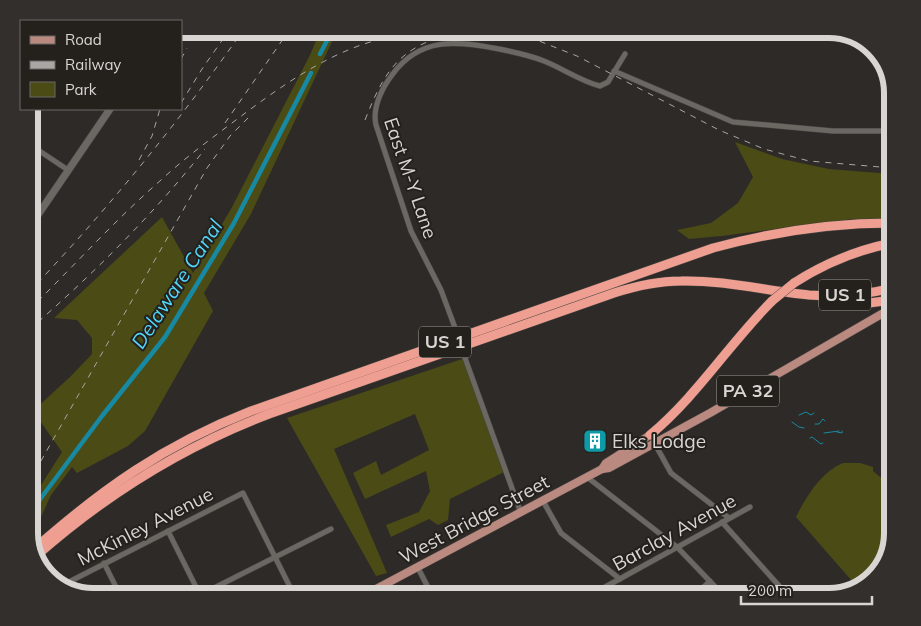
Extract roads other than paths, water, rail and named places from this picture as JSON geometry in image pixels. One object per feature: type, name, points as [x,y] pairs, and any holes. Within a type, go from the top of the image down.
[{"type":"highway","name":"US 1","points":[[39,545],[84,506],[136,468],[192,437],[251,411],[713,248],[760,236],[808,228],[856,223],[884,223]]},
{"type":"highway","points":[[650,435],[688,399],[772,301],[794,283],[818,268],[840,258],[884,245]]},
{"type":"highway","name":"US 1","points":[[41,552],[76,522],[128,485],[168,460],[225,432],[600,297],[638,286],[682,281],[715,283],[798,294],[841,296],[884,290]]},
{"type":"highway","points":[[798,294],[856,302],[884,301]]},
{"type":"main road","points":[[38,215],[109,110]]},
{"type":"main road","name":"West Bridge Street","points":[[379,588],[521,514],[602,469],[610,468],[655,444],[884,313]]},
{"type":"main road","name":"West Bridge Street","points":[[602,469],[606,463],[650,435]]},
{"type":"street","name":"East M-Y Lane","points":[[521,514],[441,290],[411,231],[374,115],[390,78],[401,64],[415,54],[432,46],[448,42],[472,44],[526,55],[600,86],[608,82],[624,54]]},
{"type":"street","points":[[614,71],[733,122],[833,130],[884,131]]},
{"type":"street","points":[[38,150],[68,170]]},
{"type":"street","points":[[650,435],[671,473],[729,518]]},
{"type":"street","points":[[587,477],[677,547],[716,588]]},
{"type":"street","name":"McKinley Avenue","points":[[67,583],[243,493],[275,558]]},
{"type":"street","points":[[543,501],[561,533],[620,579]]},
{"type":"street","name":"Barclay Avenue","points":[[604,588],[750,507]]},
{"type":"street","points":[[722,522],[780,588]]},
{"type":"street","points":[[215,588],[331,530]]},
{"type":"street","points":[[168,531],[195,588]]},
{"type":"street","points":[[275,558],[290,588]]},
{"type":"street","points":[[104,564],[116,588]]},
{"type":"street","points":[[418,568],[428,588]]},
{"type":"street","points":[[703,588],[710,582]]},
{"type":"waterway","name":"Delaware Canal","points":[[320,54],[328,38]]},
{"type":"waterway","name":"Delaware Canal","points":[[38,504],[102,416],[165,337],[234,223],[311,73]]},
{"type":"waterway","points":[[799,415],[806,412],[811,415],[814,413]]},
{"type":"waterway","points":[[815,424],[819,424],[823,419],[825,421]]},
{"type":"waterway","points":[[792,422],[804,428]]},
{"type":"waterway","points":[[824,433],[839,431]]},
{"type":"waterway","points":[[837,432],[842,433],[842,431]]},
{"type":"waterway","points":[[810,438],[812,437],[821,444],[823,443]]},
{"type":"railway","points":[[38,282],[87,229],[142,164],[194,98],[238,38]]},
{"type":"railway","points":[[225,123],[284,38]]},
{"type":"railway","points":[[38,301],[127,212],[171,171],[212,138],[272,94],[315,66],[345,51],[385,38]]},
{"type":"railway","points":[[365,120],[379,88],[396,64],[406,54],[438,38]]},
{"type":"railway","points":[[529,38],[577,56],[719,130],[764,149],[809,161],[884,167]]},
{"type":"railway","points":[[182,101],[223,39]]},
{"type":"railway","points":[[182,57],[187,48]]},
{"type":"railway","points":[[139,160],[152,136],[160,110]]},
{"type":"railway","points":[[38,466],[207,168],[230,136],[248,118]]},
{"type":"railway","points":[[38,322],[121,244],[205,149]]},
{"type":"place","name":"Elks Lodge","points":[[595,441]]}]
